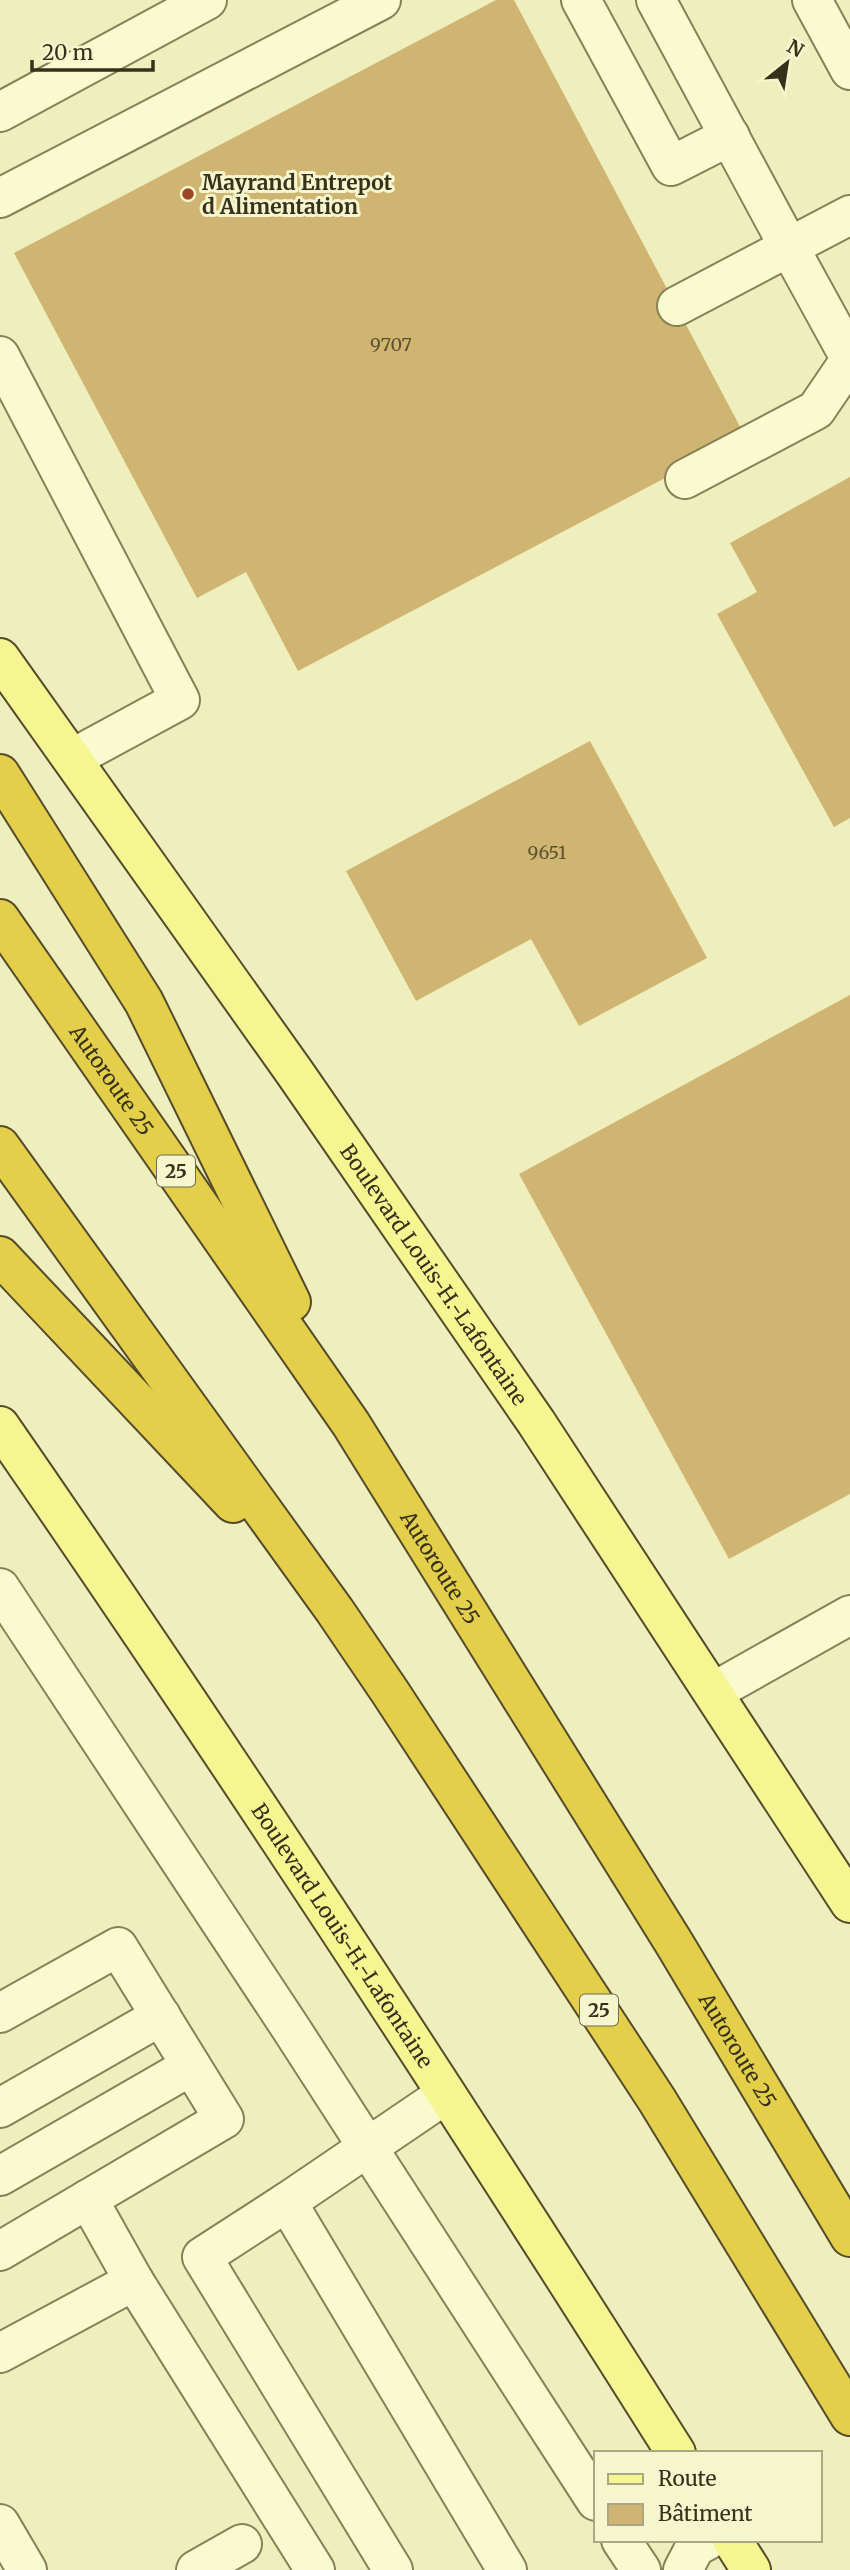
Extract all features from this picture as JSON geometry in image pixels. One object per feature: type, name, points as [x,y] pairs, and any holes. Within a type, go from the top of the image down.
[{"type":"highway","points":[[0,774],[144,1002],[351,1424]]},
{"type":"highway","name":"Autoroute 25","points":[[0,919],[351,1424],[674,1943],[850,2237]]},
{"type":"highway","name":"25","points":[[0,1146],[335,1611],[657,2100],[850,2416]]},
{"type":"highway","points":[[0,1256],[335,1611]]},
{"type":"main road","name":"Boulevard Louis-H.-Lafontaine","points":[[0,657],[474,1332],[850,1903]]},
{"type":"main road","name":"Boulevard Louis-H.-Lafontaine","points":[[0,1426],[165,1666],[446,2094],[676,2451]]},
{"type":"main road","points":[[733,2542],[751,2570]]},
{"type":"street","points":[[0,112],[207,0]]},
{"type":"street","points":[[0,198],[381,0]]},
{"type":"street","points":[[581,0],[671,166],[730,136]]},
{"type":"street","points":[[656,0],[850,359],[816,410],[685,479]]},
{"type":"street","points":[[812,0],[846,53]]},
{"type":"street","points":[[677,306],[850,215]]},
{"type":"street","points":[[0,356],[180,700],[73,758]]},
{"type":"street","points":[[0,1588],[368,2147],[594,2498]]},
{"type":"street","points":[[713,1692],[850,1615]]},
{"type":"street","points":[[0,2012],[118,1947],[224,2119],[0,2251]]},
{"type":"street","points":[[0,2108],[161,2016]]},
{"type":"street","points":[[0,2175],[191,2066]]},
{"type":"street","points":[[393,2570],[202,2257],[446,2094]]},
{"type":"street","points":[[88,2199],[134,2281],[315,2570]]},
{"type":"street","points":[[288,2202],[507,2570]]},
{"type":"street","points":[[0,2353],[134,2281]]},
{"type":"street","points":[[0,2524],[27,2570]]},
{"type":"street","points":[[622,2542],[640,2570]]},
{"type":"street","points":[[683,2570],[695,2547],[704,2542]]},
{"type":"street","points":[[196,2570],[242,2544]]},
{"type":"building","points":[[496,0],[514,0],[745,436],[298,671],[246,572],[197,598],[14,253]]},
{"type":"building","points":[[850,477],[850,818],[834,827],[717,614],[757,592],[730,543]]},
{"type":"building","points":[[590,741],[707,958],[579,1026],[531,939],[416,1001],[346,871]]},
{"type":"building","points":[[850,995],[850,1494],[729,1559],[519,1174]]},
{"type":"place","name":"Mayrand Entrepot d Alimentation","points":[[188,194]]}]
